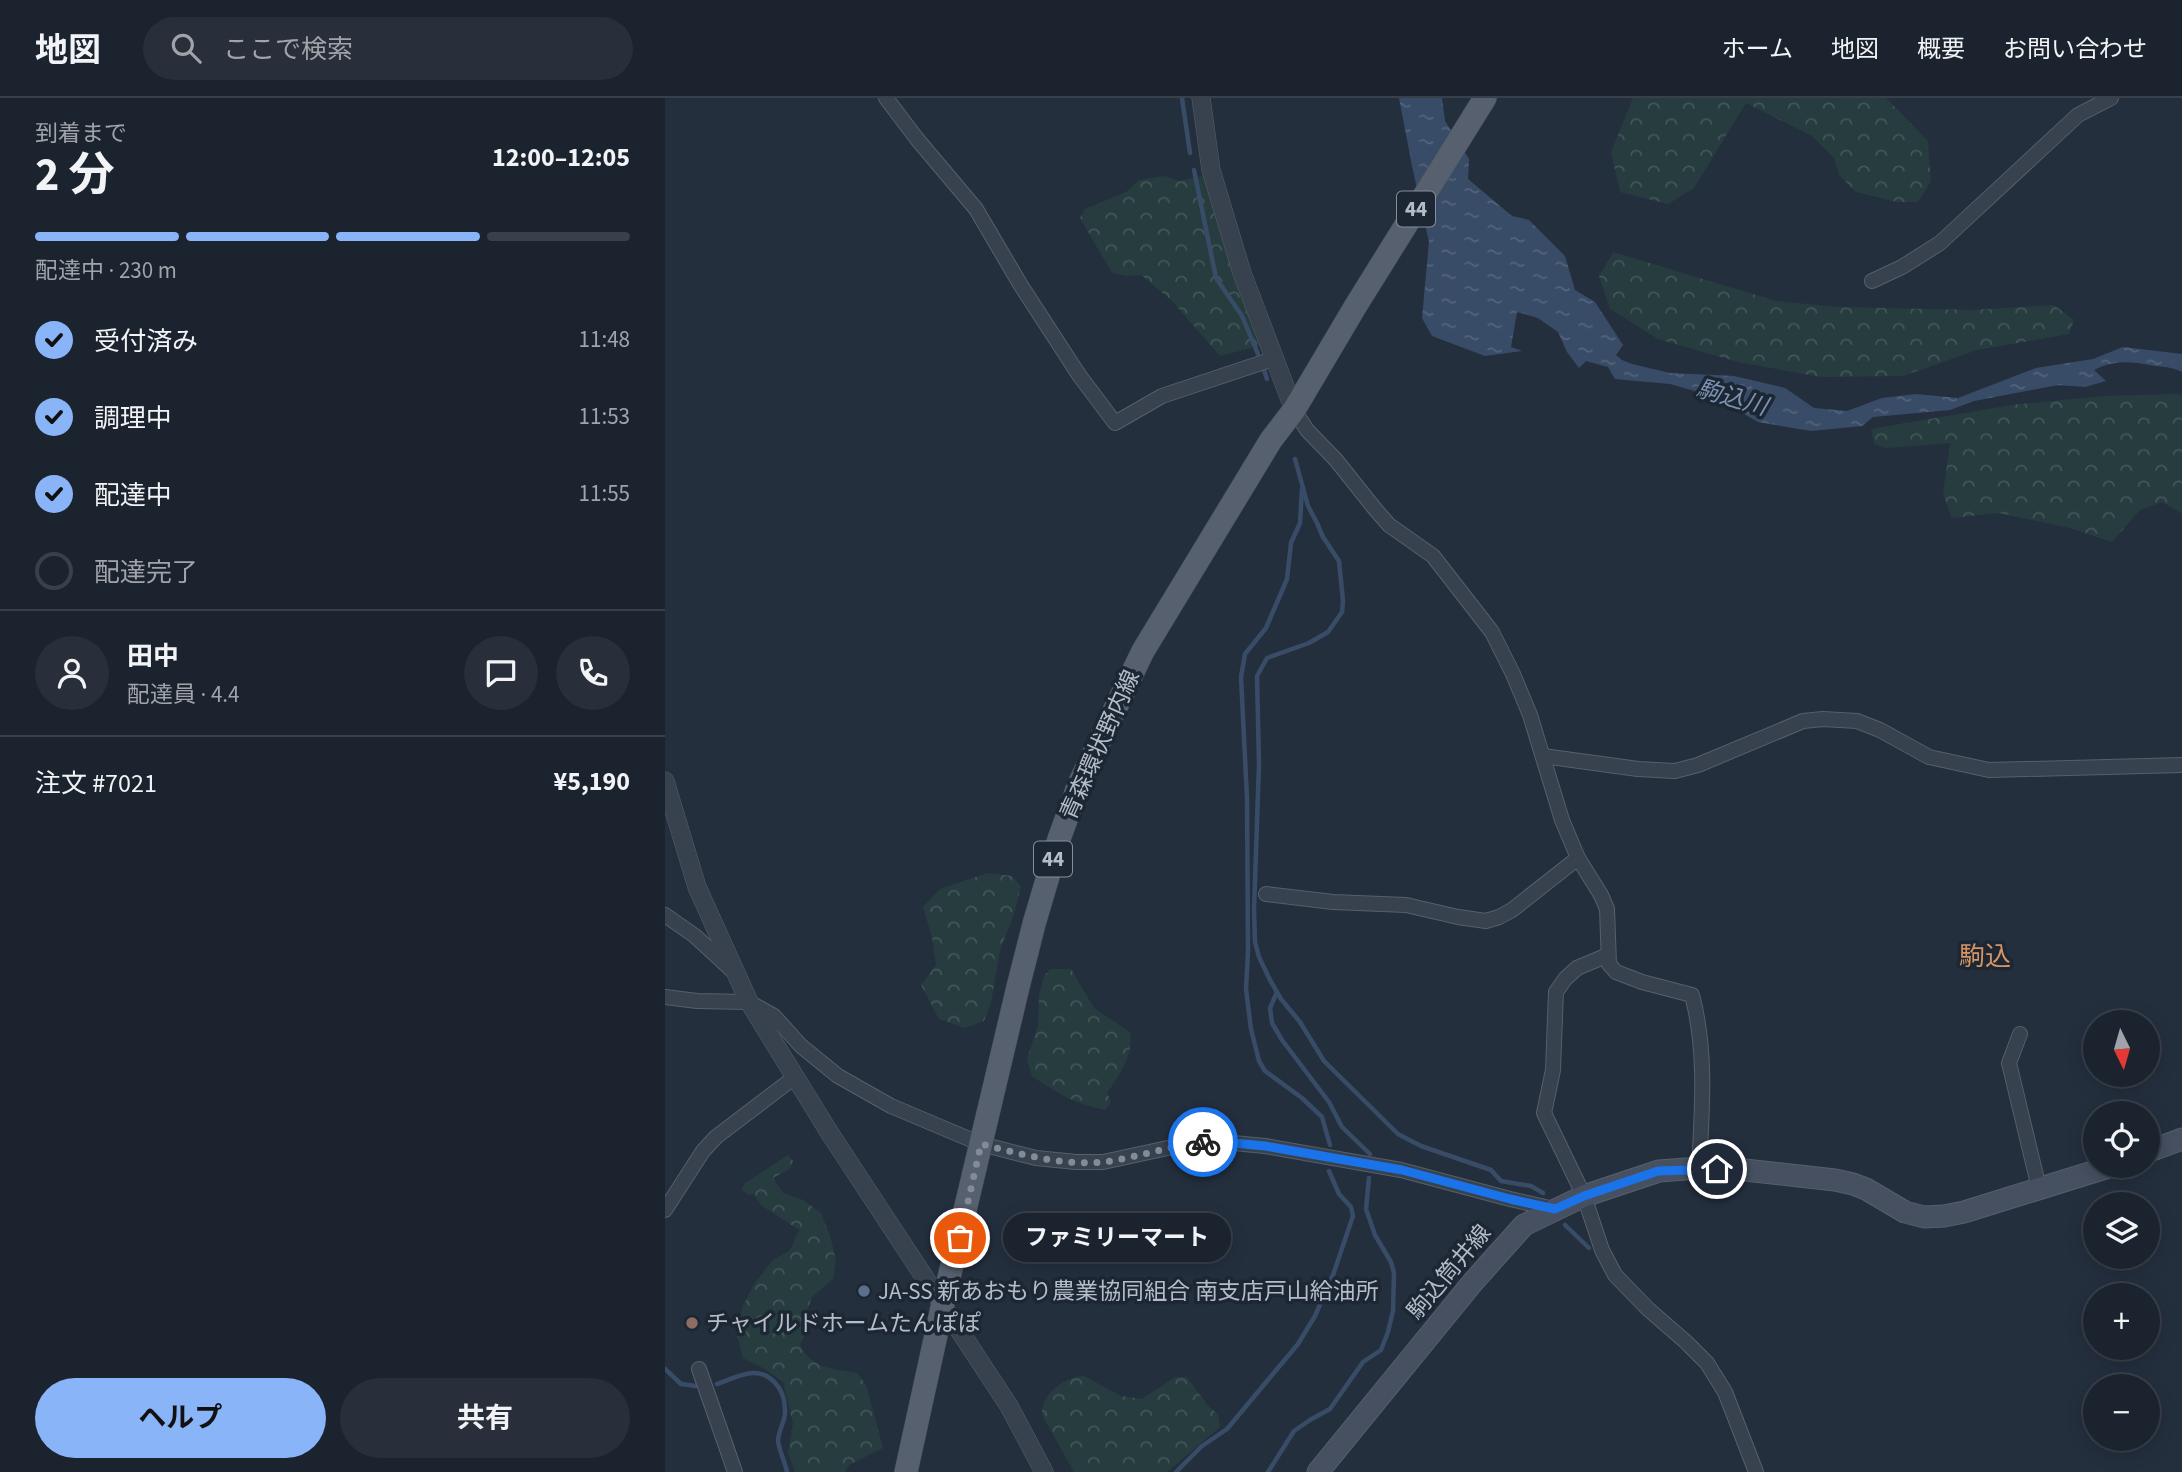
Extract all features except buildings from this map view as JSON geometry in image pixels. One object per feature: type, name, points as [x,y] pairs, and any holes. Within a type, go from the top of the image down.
[{"type":"main road","name":"青森環状野内線","points":[[906,1472],[943,1303],[1034,924],[1059,839],[1079,784],[1143,651],[1482,105]]},
{"type":"main road","points":[[2160,1147],[2182,1139]]},
{"type":"main road","name":"駒込筒井線","points":[[1318,1472],[1399,1370],[1524,1225],[1584,1196],[1658,1171],[1736,1169],[1853,1184],[1905,1212],[1924,1217],[1964,1212],[2083,1175]]},
{"type":"street","points":[[886,98],[975,209],[1079,375],[1115,423],[1162,396],[1273,359]]},
{"type":"street","points":[[1201,98],[1211,170],[1242,273],[1294,410],[1307,430],[1336,460],[1389,525],[1433,556],[1492,632],[1513,674],[1543,756],[1562,820],[1578,858],[1607,909],[1609,964],[1616,972],[1642,982],[1692,995],[1703,1086],[1699,1168]]},
{"type":"street","points":[[1872,281],[1902,267],[1940,243],[2078,115],[2111,98]]},
{"type":"street","points":[[1543,756],[1638,769],[1675,771],[1698,765],[1803,721],[1823,719],[1857,721],[1880,730],[1930,757],[1989,770],[2182,765]]},
{"type":"street","points":[[665,781],[697,887],[749,1002],[829,1132],[1009,1406],[1044,1472]]},
{"type":"street","points":[[1266,894],[1333,902],[1406,905],[1486,921],[1512,910],[1578,858]]},
{"type":"street","points":[[665,915],[695,936],[737,975]]},
{"type":"street","points":[[1608,955],[1577,968],[1556,992],[1553,1070],[1543,1114],[1584,1196],[1602,1250],[1615,1275],[1707,1363],[1724,1392],[1756,1472]]},
{"type":"street","points":[[665,997],[749,1002],[774,1016],[801,1046],[838,1076],[891,1106],[981,1144],[1036,1158],[1076,1163],[1103,1162],[1201,1142],[1255,1145],[1402,1170],[1555,1209]]},
{"type":"street","points":[[2020,1034],[2009,1063],[2039,1188]]},
{"type":"street","points":[[665,1210],[716,1137],[795,1077]]},
{"type":"street","points":[[699,1369],[735,1472]]},
{"type":"green space","points":[[1633,98],[1886,98],[1928,141],[1931,181],[1918,202],[1897,202],[1856,192],[1839,175],[1834,158],[1812,136],[1746,103],[1694,188],[1668,204],[1620,192],[1611,152]]},
{"type":"green space","points":[[1164,176],[1179,181],[1203,176],[1259,346],[1220,356],[1171,300],[1141,275],[1112,273],[1080,218],[1085,209],[1126,192],[1139,180]]},
{"type":"green space","points":[[1613,252],[1776,301],[1837,307],[1973,310],[2054,305],[2074,320],[2069,334],[1977,350],[1903,376],[1821,377],[1738,362],[1658,339],[1610,309],[1599,276]]},
{"type":"green space","points":[[2104,396],[2182,396],[2182,513],[2162,502],[2140,510],[2112,542],[2070,528],[1999,513],[1952,518],[1943,494],[1950,443],[1886,448],[1874,444],[1871,429],[2012,405]]},
{"type":"green space","points":[[988,873],[1012,876],[1021,886],[1000,950],[991,1003],[984,1021],[965,1028],[939,1019],[921,985],[936,965],[932,937],[923,907],[940,889]]},
{"type":"green space","points":[[1050,969],[1071,969],[1094,1008],[1130,1032],[1128,1056],[1107,1093],[1111,1102],[1105,1110],[1067,1097],[1032,1076],[1027,1059],[1038,1025],[1039,995],[1044,976]]},
{"type":"green space","points":[[788,1155],[793,1161],[791,1168],[773,1178],[783,1193],[803,1200],[821,1213],[836,1260],[833,1279],[812,1297],[805,1316],[808,1330],[800,1344],[816,1363],[831,1369],[857,1373],[866,1385],[883,1448],[849,1465],[845,1472],[795,1472],[788,1453],[793,1423],[783,1382],[743,1358],[736,1332],[743,1306],[754,1284],[772,1261],[790,1250],[799,1230],[761,1205],[754,1194],[749,1195],[742,1190],[745,1183]]},
{"type":"green space","points":[[1084,1376],[1121,1396],[1142,1399],[1175,1377],[1187,1377],[1208,1406],[1218,1414],[1220,1427],[1167,1472],[1074,1472],[1042,1415],[1045,1400],[1055,1388],[1076,1377]]},
{"type":"water","name":"駒込川","points":[[1399,98],[1442,98],[1445,121],[1469,159],[1468,179],[1512,216],[1529,220],[1565,256],[1575,290],[1595,302],[1623,345],[1616,355],[1632,364],[1670,373],[1734,376],[1785,388],[1814,408],[1847,411],[1882,398],[1916,394],[1958,398],[2036,368],[2093,359],[2123,347],[2182,354],[2182,372],[2165,367],[2117,363],[2094,370],[2106,381],[2085,387],[2058,385],[1974,401],[1950,410],[1873,417],[1862,426],[1811,431],[1758,422],[1713,396],[1670,384],[1615,379],[1608,367],[1586,361],[1579,368],[1567,352],[1558,332],[1538,318],[1517,312],[1511,347],[1522,351],[1485,356],[1432,336],[1422,318],[1429,242]]},
{"type":"waterway","points":[[1182,98],[1190,153]]},
{"type":"waterway","points":[[1194,170],[1216,278],[1242,316],[1258,354]]},
{"type":"waterway","points":[[1264,370],[1267,379]]},
{"type":"waterway","points":[[1295,459],[1308,506],[1323,537],[1339,561],[1343,601],[1342,612],[1328,632],[1309,643],[1267,658],[1257,676],[1259,764],[1254,910],[1255,942],[1259,957],[1281,999],[1300,1022],[1324,1061],[1398,1134],[1421,1146],[1491,1170],[1501,1181],[1531,1186],[1543,1193]]},
{"type":"waterway","points":[[1302,489],[1300,523],[1291,543],[1287,579],[1266,628],[1245,654],[1241,677],[1247,798],[1246,989],[1251,1029],[1259,1061],[1265,1071],[1302,1098],[1322,1117],[1330,1145]]},
{"type":"waterway","points":[[1277,992],[1270,1008],[1272,1023],[1329,1102],[1342,1127],[1370,1154]]},
{"type":"waterway","points":[[1176,1472],[1202,1446],[1227,1429],[1298,1344],[1315,1316],[1333,1275],[1353,1216],[1351,1207],[1339,1194],[1329,1171]]},
{"type":"waterway","points":[[1268,1472],[1294,1431],[1330,1409],[1363,1362],[1381,1350],[1388,1332],[1393,1311],[1394,1273],[1391,1262],[1375,1235],[1366,1209],[1369,1178]]},
{"type":"waterway","points":[[1565,1225],[1589,1248]]},
{"type":"waterway","points":[[665,1369],[681,1384],[696,1386]]},
{"type":"waterway","points":[[717,1384],[740,1375],[755,1373],[762,1374],[776,1384],[784,1402],[785,1414],[778,1441],[787,1472]]},
{"type":"way so far","points":[[960,1238],[981,1144],[1036,1158],[1076,1163],[1103,1162],[1203,1142]]},
{"type":"place","name":"ファミリーマート","points":[[960,1238]]},
{"type":"place","name":"JA-SS 新あおもり農業協同組合 南支店戸山給油所","points":[[864,1291]]},
{"type":"place","name":"チャイルドホームたんぽぽ","points":[[692,1323]]},
{"type":"district","name":"駒込","points":[[1985,956]]},
{"type":"route","points":[[1203,1142],[1265,1146],[1402,1170],[1555,1209],[1584,1196],[1658,1171],[1717,1169]]}]
